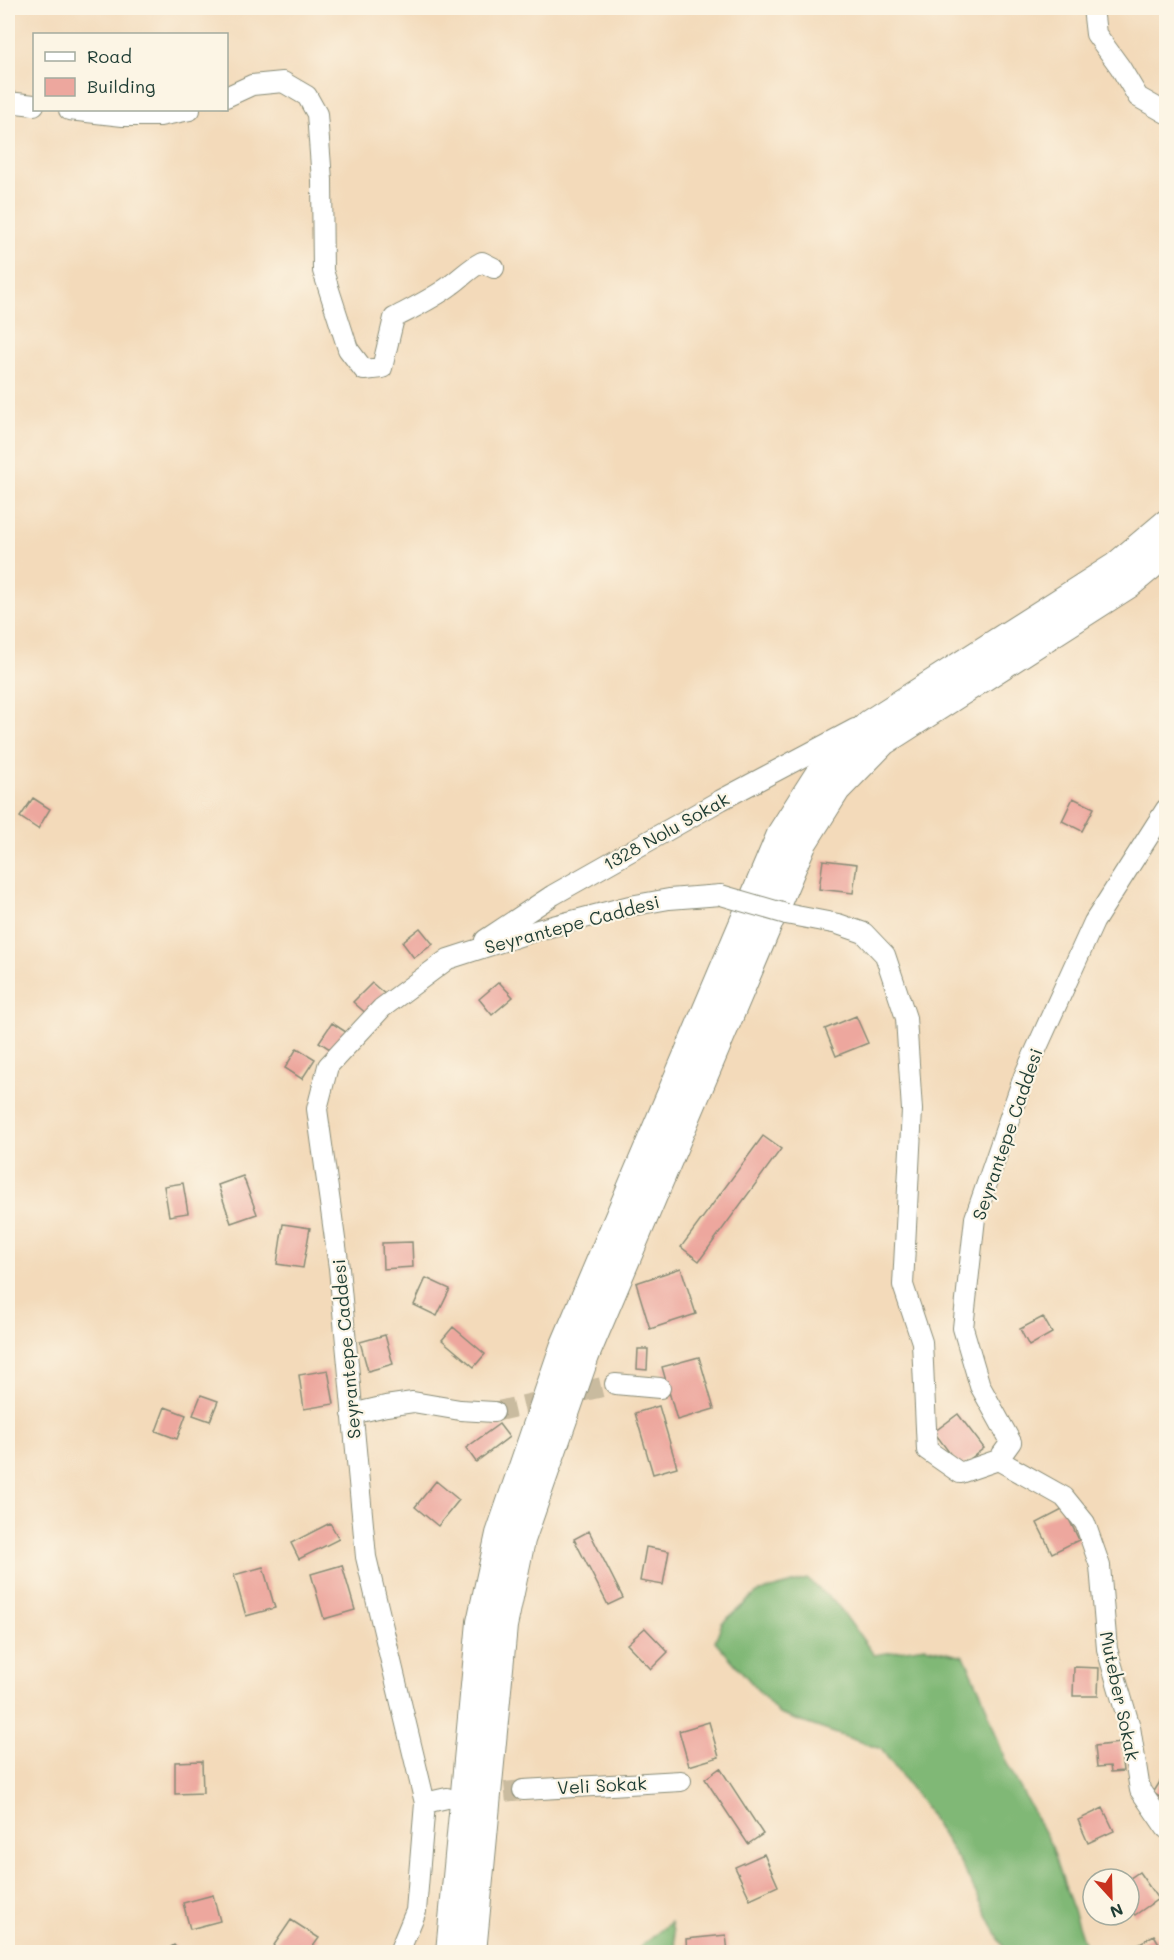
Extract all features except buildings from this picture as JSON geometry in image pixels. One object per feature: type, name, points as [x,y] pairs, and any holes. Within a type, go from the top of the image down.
[{"type":"main road","points":[[449,1953],[480,1622],[499,1534],[563,1347],[781,832],[818,774],[873,720],[1115,566],[1167,522]]},
{"type":"main road","points":[[474,1953],[504,1626],[522,1540],[586,1356],[802,844],[837,789],[884,742],[1130,585],[1167,554]]},
{"type":"street","points":[[1093,8],[1096,34],[1138,97],[1167,113]]},
{"type":"street","points":[[228,96],[252,86],[283,82],[307,96],[317,114],[322,180],[323,271],[348,350],[364,370],[381,368],[394,318],[431,299],[452,285],[473,266],[482,262],[494,268]]},
{"type":"street","points":[[8,102],[33,105]]},
{"type":"street","points":[[78,111],[123,116],[160,116],[185,111]]},
{"type":"street","name":"1328 Nolu Sokak","points":[[465,953],[553,895],[721,800],[873,720]]},
{"type":"street","name":"Seyrantepe Caddesi","points":[[399,1953],[416,1911],[425,1803],[366,1557],[339,1268],[317,1109],[328,1066],[382,1008],[448,958],[538,930],[630,906],[669,899],[721,895],[786,914],[838,924],[864,933],[885,955],[906,1018],[912,1110],[903,1285],[922,1342],[927,1450],[960,1473],[998,1460],[1011,1442],[980,1386],[963,1328],[975,1218],[1024,1076],[1094,922],[1167,809]]},
{"type":"street","points":[[615,1384],[660,1389]]},
{"type":"street","points":[[352,1414],[413,1402],[460,1410],[494,1412]]},
{"type":"street","name":"Muteber Sokak","points":[[998,1460],[1064,1497],[1085,1523],[1100,1566],[1107,1649],[1130,1727],[1140,1791],[1167,1828]]},
{"type":"street","name":"Veli Sokak","points":[[523,1790],[681,1781]]},
{"type":"street","points":[[425,1803],[447,1798]]},
{"type":"green space","points":[[807,1579],[836,1603],[874,1655],[925,1647],[964,1656],[982,1695],[1005,1760],[1052,1847],[1087,1952],[1006,1952],[963,1868],[923,1804],[881,1749],[779,1714],[715,1641],[722,1623],[757,1593]]},
{"type":"green space","points":[[671,1922],[677,1952],[636,1952],[643,1944]]},
{"type":"tunnel","points":[[494,1412],[615,1384]]},
{"type":"tunnel","points":[[475,1795],[523,1790]]}]
